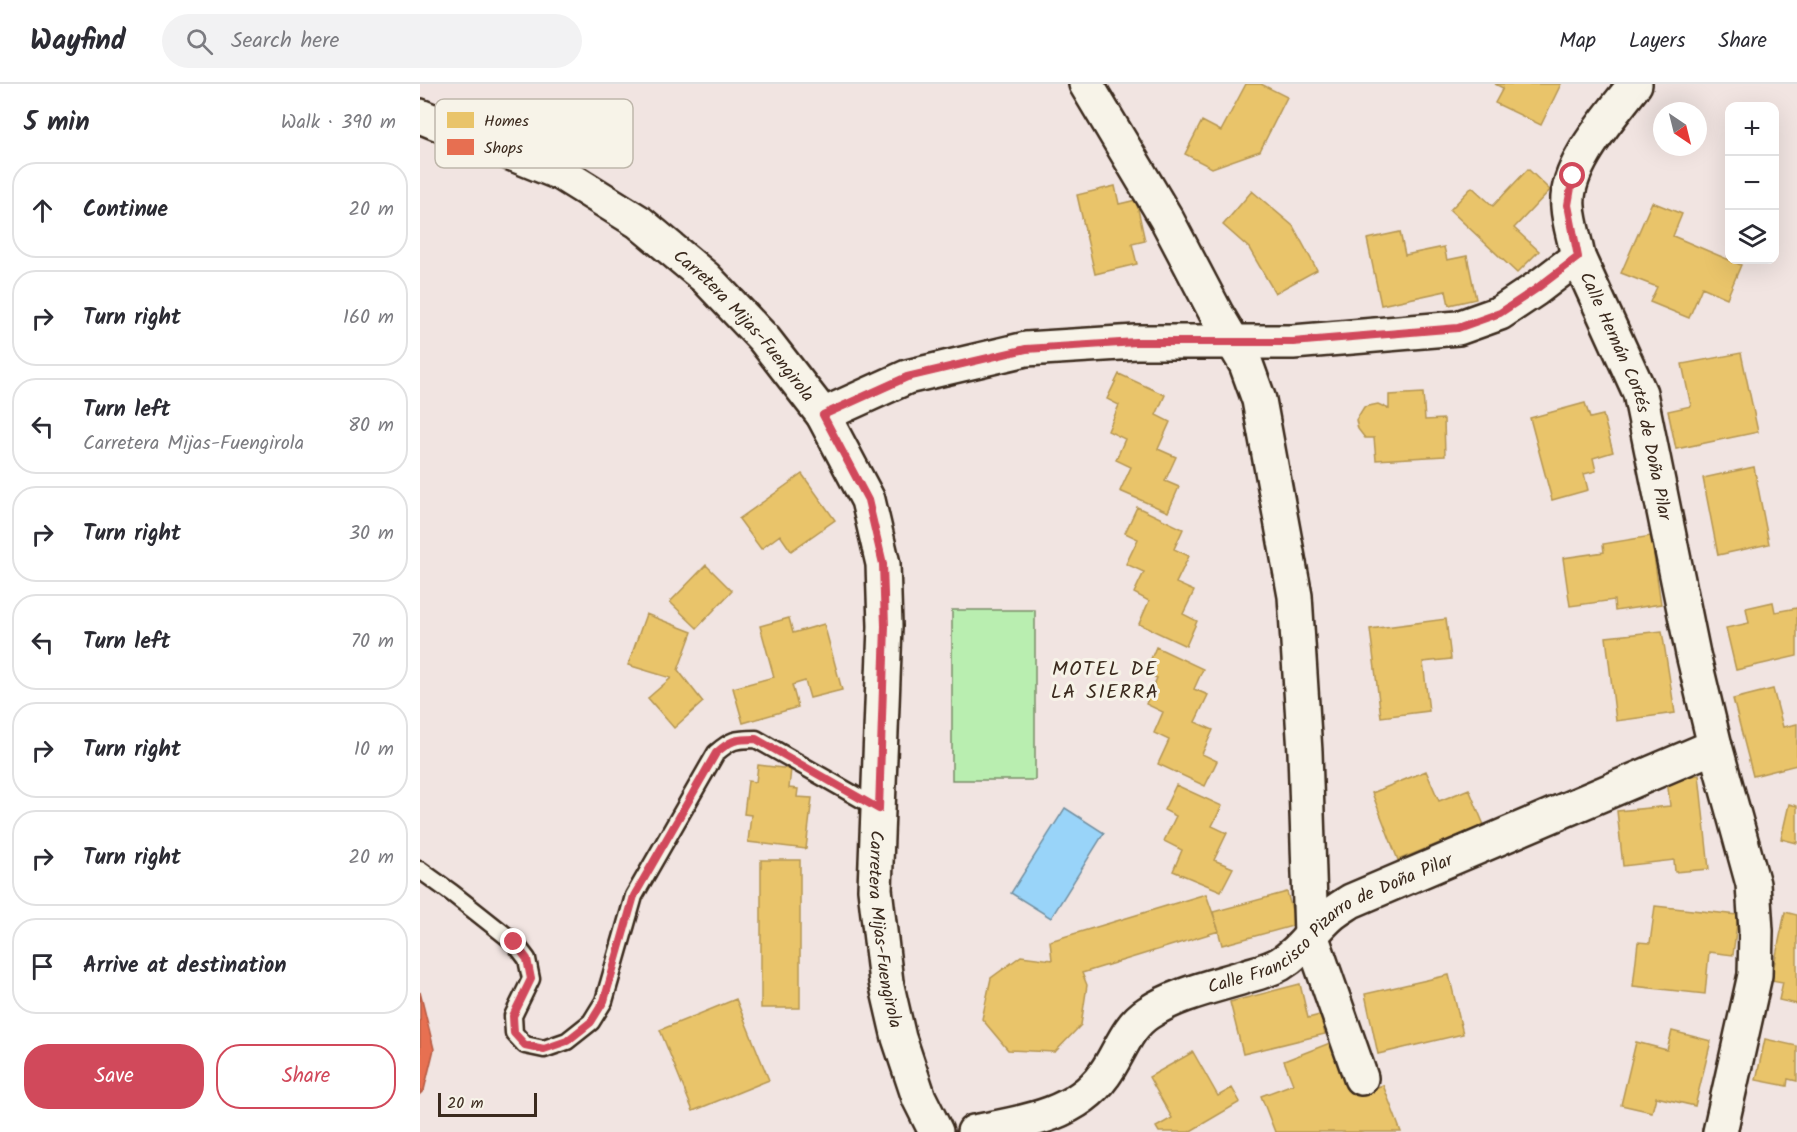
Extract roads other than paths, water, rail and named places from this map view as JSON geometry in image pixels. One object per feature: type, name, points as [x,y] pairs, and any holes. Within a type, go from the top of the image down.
[{"type":"street","points":[[1086,84],[1166,219],[1246,364],[1259,400],[1295,596],[1305,752],[1311,935],[1361,1078]]},
{"type":"street","points":[[1578,257],[1568,205],[1573,176],[1589,145],[1635,84]]},
{"type":"street","name":"Carretera Mijas-Fuengirola","points":[[420,116],[435,122]]},
{"type":"street","name":"Carretera Mijas-Fuengirola","points":[[547,168],[562,174],[639,222],[706,278],[764,339],[823,415],[868,500],[883,564],[885,626],[875,889],[886,982],[899,1038],[916,1088],[936,1132]]},
{"type":"street","name":"Calle Hernán Cortés de Doña Pilar","points":[[823,415],[907,377],[1026,349],[1136,342],[1293,342],[1458,328],[1500,313],[1578,257],[1640,393],[1693,654],[1715,746],[1753,884],[1756,931],[1755,975],[1719,1132]]},
{"type":"street","name":"Calle Francisco Pizarro de Doña Pilar","points":[[991,1131],[1043,1117],[1068,1107],[1089,1093],[1104,1076],[1129,1033],[1146,1014],[1168,1001],[1278,966],[1298,952],[1332,914],[1351,901],[1715,746]]},
{"type":"lane","points":[[420,870],[452,892],[514,942],[527,959],[531,979],[513,1016],[514,1033],[525,1045],[544,1049],[567,1041],[591,1022],[604,1001],[634,896],[716,753],[728,742],[756,739],[879,809]]},
{"type":"water","points":[[1065,808],[1104,833],[1051,918],[1011,893]]},
{"type":"district","name":"MOTEL DE LA SIERRA","points":[[1105,680]]}]
